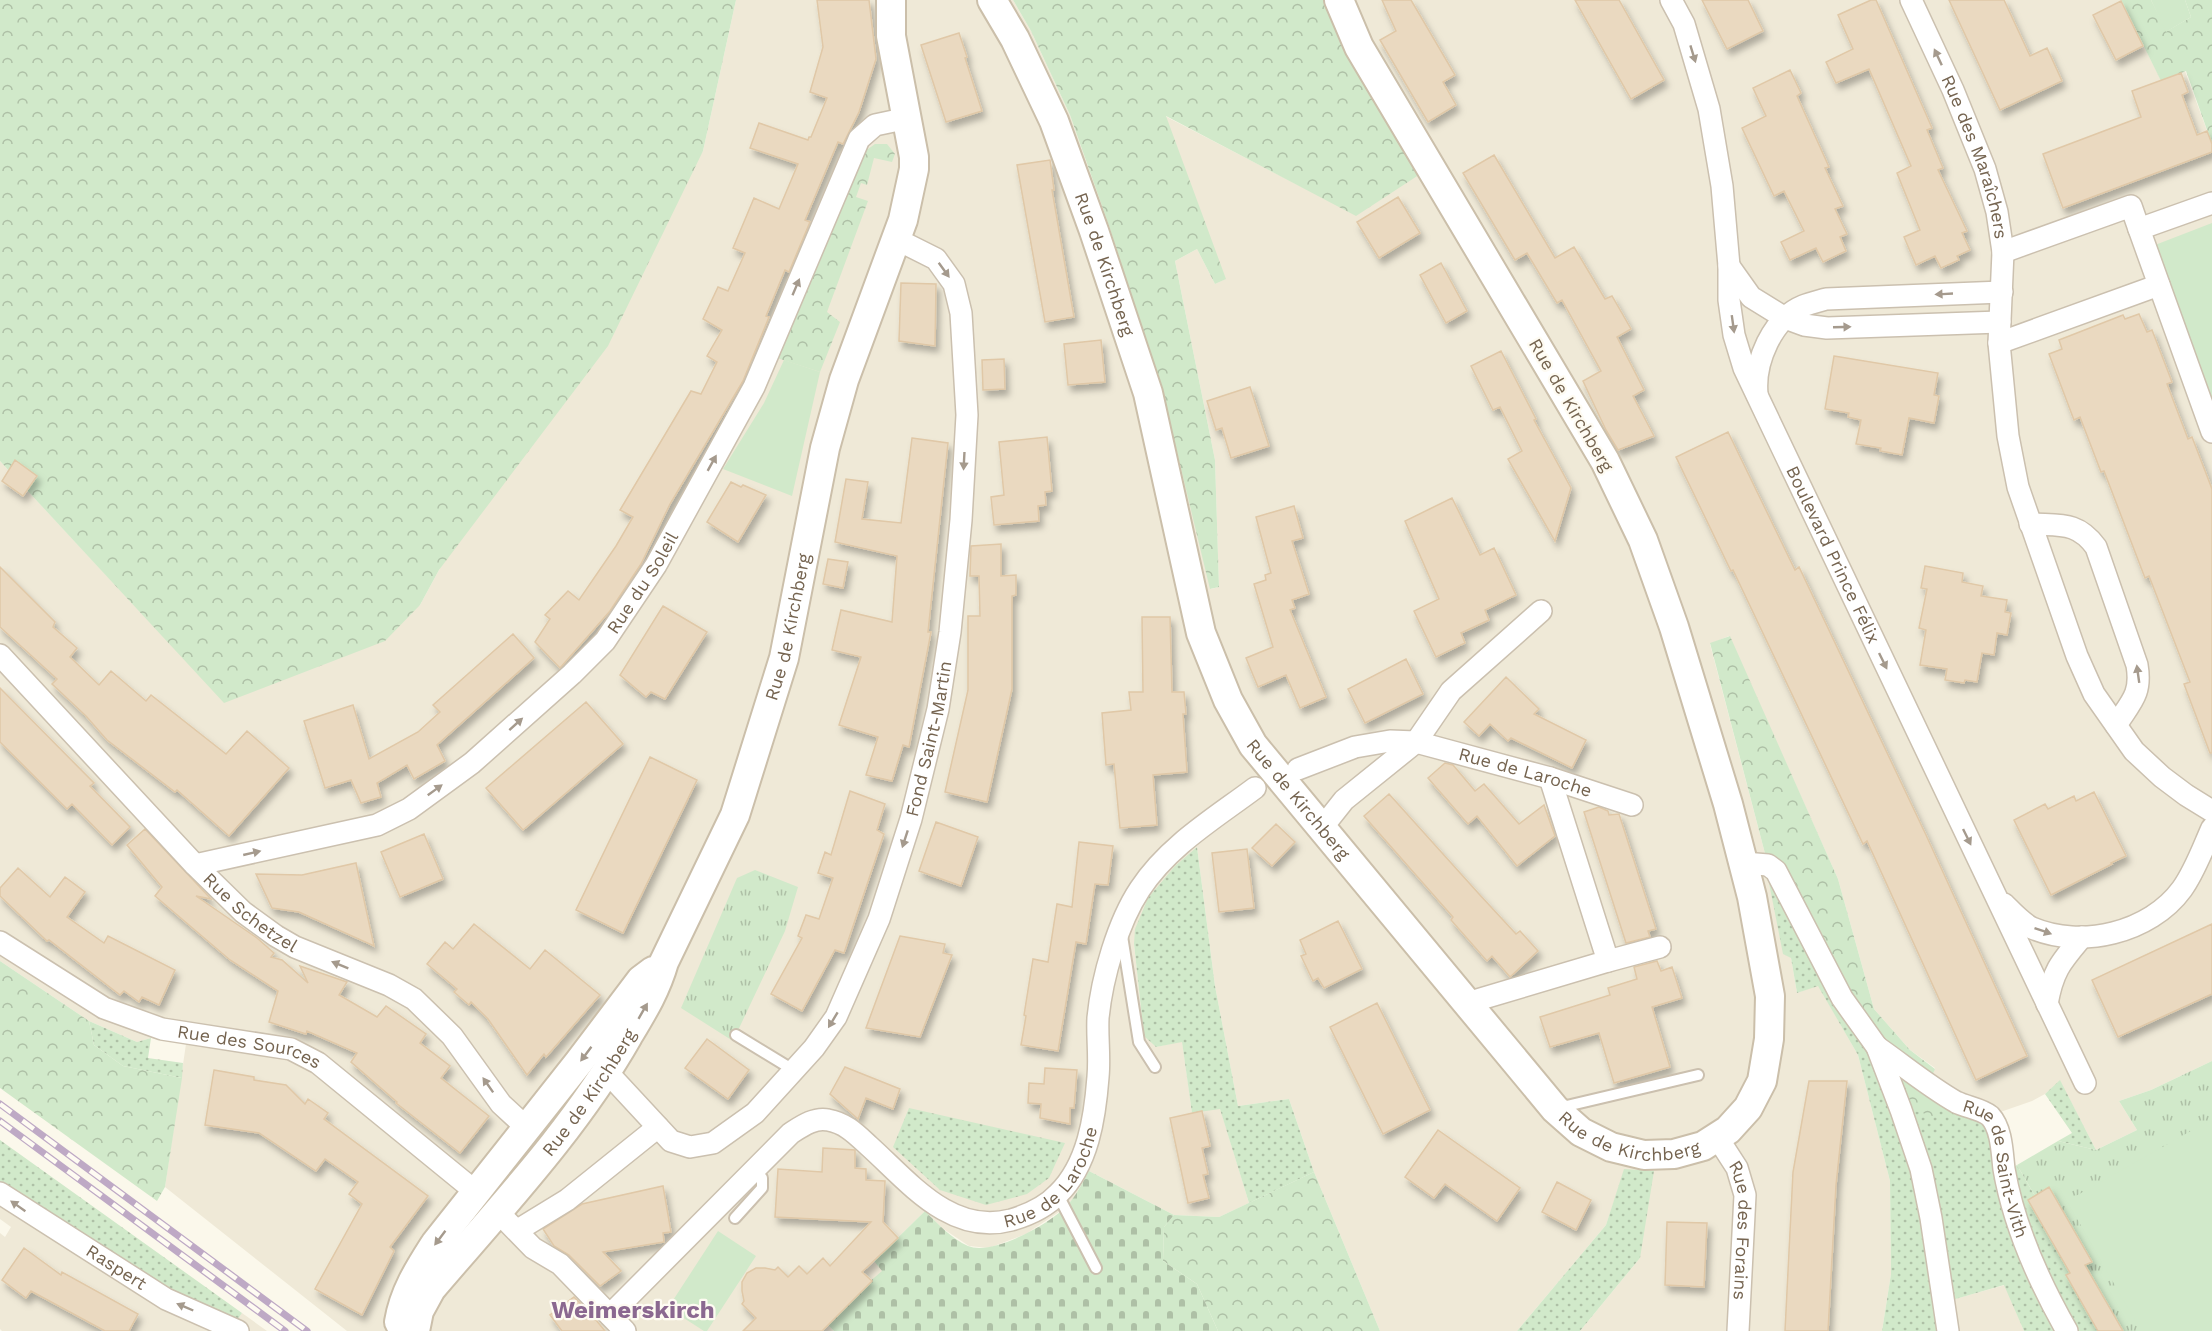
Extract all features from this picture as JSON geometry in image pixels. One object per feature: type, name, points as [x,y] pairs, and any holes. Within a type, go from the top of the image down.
[{"type":"main road","name":"Rue de Kirchberg","points":[[415,1331],[419,1311],[431,1289],[584,1106],[607,1072],[657,986],[664,962],[738,804],[784,658],[825,448],[844,380],[903,220],[914,169],[908,118],[891,36],[891,0]]},
{"type":"main road","name":"Rue de Kirchberg","points":[[992,0],[1015,39],[1054,122],[1094,231],[1148,393],[1201,633],[1228,700],[1253,745],[1555,1109],[1581,1132],[1611,1147],[1644,1155],[1674,1155],[1703,1146],[1728,1130],[1748,1108],[1762,1081],[1769,1039],[1770,996],[1744,863],[1674,627],[1643,540],[1605,461],[1359,47],[1339,0]]},
{"type":"main road","name":"Rue de Kirchberg","points":[[398,1331],[402,1304],[415,1275],[435,1244],[641,980],[664,962]]},
{"type":"main road","points":[[527,1128],[550,1147]]},
{"type":"main road","points":[[476,1192],[497,1210]]},
{"type":"street","name":"Boulevard Prince Félix","points":[[1671,0],[1684,24],[1709,109],[1722,186],[1729,266],[1729,300],[1734,335],[1744,368],[1757,400],[2085,1083]]},
{"type":"street","name":"Rue des Maraîchers","points":[[1911,0],[1953,90],[1985,169],[1997,212],[2003,252],[2000,332],[2008,436],[2018,487],[2077,656],[2094,694],[2134,751],[2162,777],[2212,811]]},
{"type":"street","name":"Rue du Soleil","points":[[195,865],[377,825],[409,808],[472,763],[572,674],[605,640],[656,565],[754,387],[859,139],[875,125],[908,118]]},
{"type":"street","points":[[2139,229],[2212,203]]},
{"type":"street","points":[[2003,252],[2131,206],[2212,432]]},
{"type":"street","name":"Fond Saint-Martin","points":[[607,1072],[671,1141],[690,1147],[713,1143],[755,1113],[814,1048],[836,1017],[879,919],[911,819],[938,709],[950,632],[961,520],[967,416],[961,313],[954,284],[936,259],[896,239]]},
{"type":"street","points":[[1729,266],[1751,297],[1785,318],[1804,325],[1827,328],[2000,332],[2159,285]]},
{"type":"street","points":[[1757,400],[1756,380],[1761,357],[1785,318],[1803,306],[1826,299],[2002,292]]},
{"type":"street","points":[[2030,524],[2076,527],[2096,548],[2137,665],[2140,682],[2136,695],[2116,725]]},
{"type":"street","points":[[1321,829],[1344,800],[1416,742],[1451,691],[1541,611]]},
{"type":"street","name":"Rue Schetzel","points":[[0,655],[195,865],[243,912],[276,936],[295,946],[389,985],[414,999],[452,1036],[501,1104],[527,1128]]},
{"type":"street","name":"Rue de Laroche","points":[[1308,764],[1355,747],[1390,741],[1416,742],[1550,778],[1632,805]]},
{"type":"street","points":[[1550,778],[1608,961]]},
{"type":"street","name":"Rue de Laroche","points":[[610,1315],[791,1133],[808,1122],[826,1119],[848,1126],[929,1201],[947,1213],[968,1221],[999,1223],[1031,1214],[1058,1195],[1081,1163],[1092,1122],[1098,1076],[1098,1017],[1106,975],[1121,927],[1139,889],[1168,853],[1255,788]]},
{"type":"street","points":[[1987,878],[2005,905],[2030,927],[2056,936],[2082,937],[2121,931],[2147,921],[2164,908],[2182,889],[2212,828]]},
{"type":"street","name":"Rue de Saint-Vith","points":[[1744,863],[1768,865],[1776,871],[1842,998],[1877,1047],[1921,1169],[1931,1218],[1948,1331]]},
{"type":"street","points":[[2047,1004],[2051,980],[2061,961],[2082,937]]},
{"type":"street","name":"Rue des Sources","points":[[0,942],[104,1008],[162,1029],[291,1050],[318,1063],[476,1192]]},
{"type":"street","points":[[1467,1003],[1660,947]]},
{"type":"street","name":"Rue de Saint-Vith","points":[[1877,1047],[1928,1085],[1958,1103],[1989,1116],[1999,1134],[2018,1227],[2043,1288],[2067,1331]]},
{"type":"street","points":[[518,1230],[567,1200],[658,1127]]},
{"type":"street","name":"Rue des Forains","points":[[1717,1137],[1737,1168],[1745,1195],[1738,1331]]},
{"type":"street","name":"Raspert","points":[[0,1193],[23,1210],[166,1299],[238,1331]]},
{"type":"street","points":[[497,1210],[534,1248],[560,1264],[625,1331]]},
{"type":"lane","points":[[1121,927],[1139,1042],[1155,1067]]},
{"type":"lane","points":[[736,1035],[795,1071]]},
{"type":"lane","points":[[1555,1109],[1698,1075]]},
{"type":"lane","points":[[735,1218],[762,1188],[762,1178],[754,1170]]},
{"type":"lane","points":[[1058,1195],[1096,1268]]},
{"type":"shaded area","points":[[736,0],[1013,0],[1031,31],[1070,115],[1109,226],[1162,390],[1211,589],[1219,587],[1215,460],[1175,261],[1197,249],[1215,284],[1225,279],[1165,116],[1356,215],[1339,0],[2121,0],[2161,80],[2185,71],[2212,144],[2212,1061],[2151,1090],[2119,1101],[2137,1130],[2096,1150],[2060,1081],[2045,1094],[2032,1101],[1989,1116],[1928,1085],[1935,1068],[1910,1050],[1874,1009],[1838,879],[1729,636],[1710,644],[1768,865],[1791,958],[1797,993],[1818,985],[1858,1055],[1890,1181],[1891,1274],[1882,1331],[1580,1331],[1640,1258],[1625,1169],[1606,1225],[1517,1331],[1380,1331],[1314,1172],[1289,1099],[1238,1106],[1215,986],[1197,847],[1134,944],[1144,1035],[1156,1047],[1182,1041],[1192,1112],[1220,1108],[1249,1203],[1219,1217],[1174,1215],[1089,1171],[1073,1199],[1065,1208],[1026,1234],[989,1248],[969,1246],[942,1228],[925,1211],[874,1261],[883,1271],[824,1321],[834,1331],[347,1331],[165,1187],[186,1044],[151,1038],[137,1042],[89,1021],[0,961],[0,461],[224,702],[420,605],[439,570],[703,151]]},
{"type":"shaded area","points":[[0,1193],[231,1327],[242,1313],[267,1331],[2,1331],[0,1329],[0,1233],[5,1237],[11,1227],[0,1219]]},
{"type":"shaded area","points":[[2005,1285],[2024,1331],[1948,1331],[1944,1302]]},
{"type":"green space","points":[[0,0],[736,0],[703,151],[608,346],[439,570],[420,605],[385,641],[224,703],[0,461]]},
{"type":"green space","points":[[1013,0],[1339,0],[1431,167],[1356,216],[1166,116],[1226,279],[1215,284],[1197,249],[1175,261],[1215,460],[1219,587],[1210,589],[1162,390],[1109,226],[1070,115],[1031,31]]},
{"type":"green space","points":[[2121,0],[2151,0],[2167,31],[2191,17],[2185,0],[2212,0],[2212,144],[2186,71],[2161,81]]},
{"type":"green space","points":[[2151,0],[2185,0],[2191,17],[2166,32]]},
{"type":"green space","points":[[875,144],[887,144],[895,154],[892,162],[874,158],[867,185],[861,183],[856,197],[868,201],[827,312],[840,322],[820,372],[777,358],[865,147],[868,149]]},
{"type":"green space","points":[[2212,223],[2212,420],[2155,245]]},
{"type":"green space","points":[[784,360],[820,372],[792,496],[723,469],[764,403]]},
{"type":"green space","points":[[1730,636],[1838,879],[1874,1009],[1910,1050],[1935,1069],[1928,1085],[1940,1104],[1936,1117],[1909,1109],[1905,1084],[1927,1085],[1877,1047],[1768,865],[1710,643]]},
{"type":"green space","points":[[1197,847],[1215,986],[1238,1106],[1289,1099],[1314,1172],[1249,1203],[1220,1109],[1192,1113],[1182,1042],[1156,1047],[1144,1036],[1134,944],[1135,929],[1148,898],[1175,866]]},
{"type":"green space","points":[[755,870],[798,887],[785,931],[733,1041],[681,1008],[737,878]]},
{"type":"green space","points":[[1768,878],[1898,1061],[1989,1116],[2005,1172],[2017,1165],[2035,1196],[2028,1200],[2070,1273],[2067,1275],[2098,1331],[2024,1331],[2004,1285],[1945,1302],[1948,1331],[1882,1331],[1891,1274],[1890,1181],[1858,1055],[1818,986],[1797,993],[1791,958],[1783,954]]},
{"type":"green space","points":[[0,961],[89,1021],[94,1045],[123,1066],[182,1078],[165,1187],[157,1201],[0,1088]]},
{"type":"green space","points":[[89,1021],[137,1042],[151,1038],[148,1058],[183,1063],[182,1078],[123,1066],[94,1045]]},
{"type":"green space","points":[[2212,1061],[2212,1331],[2105,1331],[2066,1275],[2070,1273],[2028,1200],[2035,1196],[2017,1165],[2058,1141],[2096,1150],[2137,1130],[2119,1101],[2151,1090]]},
{"type":"green space","points":[[2060,1080],[2096,1150],[2058,1141],[2072,1133],[2045,1094]]},
{"type":"green space","points":[[909,1108],[1065,1143],[1049,1178],[1027,1194],[986,1205],[940,1190],[893,1147]]},
{"type":"green space","points":[[2212,1119],[2212,1331],[2141,1331],[2067,1201]]},
{"type":"green space","points":[[0,1140],[242,1313],[237,1320],[163,1286],[92,1245],[0,1181]]},
{"type":"green space","points":[[1624,1169],[1654,1171],[1640,1258],[1580,1331],[1517,1331],[1606,1225]]},
{"type":"green space","points":[[1089,1171],[1174,1215],[1164,1227],[1163,1261],[1197,1284],[1218,1331],[834,1331],[824,1321],[882,1271],[874,1261],[925,1211],[962,1243],[979,1248],[991,1246],[1020,1236],[1059,1213],[1073,1198]]},
{"type":"green space","points":[[1314,1172],[1380,1331],[1218,1331],[1197,1284],[1163,1261],[1164,1227],[1174,1215],[1219,1217]]},
{"type":"green space","points":[[718,1231],[756,1256],[707,1331],[704,1331],[668,1308]]},
{"type":"building","points":[[817,0],[869,0],[876,59],[859,112],[843,144],[838,142],[805,220],[810,222],[789,272],[785,270],[743,381],[670,504],[641,564],[610,611],[560,668],[535,642],[550,619],[545,615],[568,591],[579,600],[633,517],[620,510],[691,391],[701,394],[717,362],[707,356],[722,330],[703,319],[718,287],[728,291],[745,253],[733,248],[754,198],[779,209],[798,164],[750,148],[759,123],[808,140],[827,98],[810,92],[823,47]]},
{"type":"building","points":[[1382,0],[1411,0],[1455,75],[1443,82],[1456,105],[1428,122],[1380,40],[1396,31]]},
{"type":"building","points":[[1575,0],[1619,0],[1664,80],[1631,99]]},
{"type":"building","points":[[1702,0],[1748,0],[1763,31],[1727,49]]},
{"type":"building","points":[[1871,0],[1876,0],[1932,128],[1927,130],[1943,168],[1938,170],[1967,231],[1962,233],[1970,250],[1957,256],[1959,260],[1941,268],[1935,256],[1916,265],[1904,237],[1920,230],[1897,173],[1911,166],[1869,69],[1836,83],[1826,62],[1853,49],[1838,15]]},
{"type":"building","points":[[1949,0],[2004,0],[2030,56],[2047,48],[2062,81],[2000,110]]},
{"type":"building","points":[[2121,1],[2143,46],[2116,60],[2093,15]]},
{"type":"building","points":[[959,33],[982,111],[946,122],[921,45]]},
{"type":"building","points":[[1790,70],[1801,93],[1797,96],[1829,167],[1825,168],[1843,206],[1835,209],[1847,234],[1840,237],[1846,251],[1823,262],[1816,248],[1790,260],[1781,242],[1804,231],[1784,191],[1774,196],[1742,128],[1766,116],[1753,88]]},
{"type":"building","points":[[2181,73],[2188,92],[2182,95],[2197,135],[2207,131],[2212,144],[2212,152],[2063,208],[2043,154],[2141,117],[2132,91]]},
{"type":"building","points":[[1494,155],[1555,258],[1574,247],[1605,299],[1612,296],[1631,329],[1617,337],[1644,390],[1633,396],[1654,436],[1618,450],[1606,430],[1583,381],[1601,371],[1562,300],[1557,303],[1527,253],[1515,260],[1463,173]]},
{"type":"building","points":[[1050,160],[1054,190],[1052,190],[1074,317],[1045,322],[1017,165]]},
{"type":"building","points":[[1398,197],[1420,233],[1379,258],[1357,222]]},
{"type":"building","points":[[1441,263],[1467,311],[1446,323],[1420,275]]},
{"type":"building","points":[[901,283],[936,284],[935,346],[899,341]]},
{"type":"building","points":[[2139,314],[2147,332],[2152,330],[2172,382],[2167,384],[2188,439],[2192,437],[2212,489],[2212,753],[2210,753],[2184,684],[2190,682],[2149,576],[2145,578],[2104,471],[2101,472],[2080,417],[2074,420],[2049,354],[2062,349],[2059,340],[2123,315],[2125,319]]},
{"type":"building","points":[[1101,340],[1105,382],[1068,385],[1064,344]]},
{"type":"building","points":[[1501,351],[1536,419],[1534,420],[1571,488],[1555,541],[1508,459],[1522,451],[1500,407],[1493,410],[1471,366]]},
{"type":"building","points":[[1834,356],[1938,373],[1934,395],[1939,396],[1934,423],[1909,418],[1902,455],[1880,451],[1881,448],[1856,444],[1861,420],[1848,417],[1849,413],[1825,409]]},
{"type":"building","points":[[1004,359],[1005,389],[983,390],[982,360]]},
{"type":"building","points":[[1250,387],[1269,446],[1231,458],[1222,428],[1216,430],[1207,401]]},
{"type":"building","points":[[1728,432],[1795,570],[1799,567],[1926,835],[2027,1056],[1976,1080],[1867,841],[1863,844],[1733,570],[1731,571],[1676,457]]},
{"type":"building","points":[[1047,437],[1052,491],[1045,492],[1046,505],[1038,506],[1039,521],[994,525],[991,497],[1004,495],[999,442]]},
{"type":"building","points":[[912,438],[948,443],[928,632],[931,632],[909,747],[903,745],[892,781],[866,775],[878,737],[839,725],[861,657],[832,650],[841,610],[892,622],[897,556],[835,542],[846,479],[868,482],[862,519],[901,523]]},
{"type":"building","points":[[15,460],[37,476],[23,496],[2,481]]},
{"type":"building","points":[[731,482],[766,495],[738,542],[707,522]]},
{"type":"building","points":[[1452,498],[1480,555],[1494,548],[1516,595],[1485,610],[1489,620],[1461,633],[1465,643],[1436,657],[1414,611],[1439,599],[1405,521]]},
{"type":"building","points":[[1294,506],[1303,538],[1292,541],[1309,594],[1292,600],[1295,608],[1290,610],[1326,697],[1300,708],[1286,675],[1258,687],[1246,658],[1273,647],[1254,584],[1266,580],[1265,575],[1271,573],[1256,517]]},
{"type":"building","points":[[1001,544],[1001,576],[1016,575],[1016,595],[1012,596],[1012,689],[987,802],[945,792],[968,690],[968,616],[980,616],[979,576],[970,576],[971,546]]},
{"type":"building","points":[[828,559],[848,562],[843,588],[823,584]]},
{"type":"building","points":[[1925,566],[1963,573],[1962,582],[1983,586],[1981,596],[2007,600],[2005,612],[2011,613],[2007,635],[1997,633],[1994,655],[1982,653],[1977,682],[1965,680],[1964,683],[1945,680],[1947,669],[1920,665],[1926,630],[1919,628],[1927,589],[1921,588]]},
{"type":"building","points":[[0,567],[55,622],[53,627],[77,648],[70,657],[99,685],[111,671],[146,701],[151,695],[226,754],[247,731],[289,768],[229,836],[177,790],[175,792],[107,740],[86,716],[52,684],[57,679],[0,627]]},
{"type":"building","points":[[663,606],[707,632],[665,699],[651,692],[646,697],[620,675]]},
{"type":"building","points":[[1142,617],[1170,617],[1172,692],[1184,692],[1186,714],[1183,714],[1187,772],[1153,775],[1157,825],[1120,828],[1114,764],[1106,765],[1102,713],[1131,710],[1129,692],[1143,692]]},
{"type":"building","points":[[513,634],[534,658],[437,745],[445,761],[414,779],[407,765],[377,783],[381,797],[361,803],[351,780],[325,788],[304,721],[353,705],[369,759],[418,732],[440,712],[433,705]]},
{"type":"building","points":[[1406,659],[1423,694],[1365,723],[1348,689]]},
{"type":"building","points":[[1506,677],[1539,709],[1534,714],[1586,740],[1572,768],[1511,738],[1508,741],[1490,724],[1479,736],[1464,722]]},
{"type":"building","points":[[0,688],[94,783],[90,786],[130,827],[112,845],[72,804],[67,809],[0,742]]},
{"type":"building","points":[[586,702],[623,744],[523,830],[486,788]]},
{"type":"building","points":[[650,757],[697,780],[623,933],[576,910]]},
{"type":"building","points":[[1445,763],[1453,765],[1475,791],[1484,784],[1519,824],[1544,805],[1555,836],[1517,866],[1477,816],[1468,824],[1428,778]]},
{"type":"building","points":[[850,791],[885,804],[877,830],[884,834],[844,953],[835,950],[802,1011],[771,994],[802,938],[798,936],[806,915],[819,919],[833,878],[818,873],[825,852],[831,855]]},
{"type":"building","points":[[2094,792],[2126,856],[2051,895],[2014,820],[2045,804],[2048,809],[2074,796],[2076,801]]},
{"type":"building","points":[[1389,794],[1516,934],[1520,931],[1538,951],[1510,977],[1492,956],[1487,961],[1451,920],[1453,917],[1364,816]]},
{"type":"building","points":[[1599,807],[1608,811],[1609,815],[1619,814],[1656,929],[1648,931],[1650,937],[1626,943],[1584,812]]},
{"type":"building","points":[[936,822],[978,837],[961,886],[919,871]]},
{"type":"building","points":[[1276,824],[1295,842],[1272,866],[1252,848]]},
{"type":"building","points":[[145,829],[211,899],[196,896],[257,938],[274,953],[271,957],[282,960],[308,983],[300,966],[347,982],[339,995],[377,1017],[386,1006],[426,1034],[420,1043],[450,1066],[441,1078],[489,1116],[460,1153],[396,1103],[351,1062],[357,1053],[307,1031],[306,1034],[269,1022],[278,991],[230,960],[155,896],[162,887],[127,845]]},
{"type":"building","points":[[424,834],[443,879],[400,897],[381,852]]},
{"type":"building","points":[[1079,842],[1113,846],[1108,885],[1095,884],[1086,944],[1076,942],[1058,1051],[1021,1045],[1033,959],[1048,962],[1057,904],[1072,907]]},
{"type":"building","points":[[1247,849],[1254,908],[1219,912],[1212,853]]},
{"type":"building","points":[[356,863],[374,946],[299,912],[272,908],[256,874],[302,875]]},
{"type":"building","points":[[18,868],[50,897],[65,877],[85,892],[67,917],[104,943],[108,936],[175,970],[159,1005],[142,997],[139,1002],[124,991],[120,995],[49,940],[47,941],[0,896],[0,888]]},
{"type":"building","points":[[1338,921],[1362,969],[1324,988],[1318,978],[1313,981],[1301,956],[1306,954],[1300,940]]},
{"type":"building","points":[[474,924],[530,969],[545,950],[600,995],[546,1057],[544,1054],[527,1075],[488,1019],[471,1002],[469,1005],[454,992],[457,989],[427,964],[445,942],[453,949]]},
{"type":"building","points":[[2212,924],[2212,994],[2118,1037],[2092,980]]},
{"type":"building","points":[[900,936],[945,944],[943,953],[952,955],[920,1037],[866,1028]]},
{"type":"building","points":[[1657,961],[1661,971],[1672,967],[1682,998],[1652,1007],[1670,1067],[1614,1083],[1599,1033],[1550,1047],[1540,1017],[1610,995],[1608,988],[1637,979],[1634,967]]},
{"type":"building","points":[[1377,1003],[1430,1110],[1383,1134],[1330,1027]]},
{"type":"building","points":[[707,1039],[749,1070],[728,1099],[685,1068]]},
{"type":"building","points":[[845,1067],[900,1089],[893,1109],[866,1098],[858,1119],[830,1094]]},
{"type":"building","points":[[1045,1068],[1077,1070],[1074,1108],[1070,1108],[1070,1124],[1040,1118],[1041,1104],[1028,1103],[1029,1083],[1044,1084]]},
{"type":"building","points":[[214,1070],[286,1085],[305,1104],[308,1099],[328,1113],[324,1119],[428,1196],[390,1247],[394,1251],[362,1315],[315,1289],[362,1204],[349,1194],[358,1182],[325,1159],[316,1171],[259,1133],[205,1125]]},
{"type":"building","points":[[1809,1081],[1847,1081],[1836,1185],[1828,1331],[1785,1331],[1793,1172]]},
{"type":"building","points":[[1202,1111],[1210,1146],[1202,1148],[1208,1174],[1203,1175],[1209,1198],[1188,1203],[1170,1118]]},
{"type":"building","points":[[1438,1130],[1520,1188],[1497,1221],[1445,1184],[1434,1198],[1405,1177]]},
{"type":"building","points":[[823,1148],[855,1150],[855,1168],[866,1169],[866,1180],[885,1181],[883,1222],[898,1238],[862,1272],[872,1281],[822,1331],[743,1331],[756,1318],[742,1304],[744,1301],[742,1282],[747,1273],[756,1268],[775,1270],[778,1267],[788,1277],[799,1266],[807,1274],[823,1258],[830,1266],[871,1222],[775,1217],[778,1169],[822,1172]]},
{"type":"building","points":[[1557,1182],[1591,1200],[1576,1230],[1542,1212]]},
{"type":"building","points":[[663,1186],[671,1232],[663,1233],[664,1242],[603,1252],[621,1271],[600,1286],[569,1255],[554,1246],[543,1229],[582,1204]]},
{"type":"building","points":[[2049,1187],[2092,1262],[2085,1265],[2123,1331],[2098,1331],[2066,1275],[2070,1273],[2028,1200]]},
{"type":"building","points":[[1667,1222],[1707,1223],[1704,1287],[1665,1285]]},
{"type":"building","points":[[24,1248],[61,1275],[62,1272],[138,1314],[129,1331],[105,1331],[31,1291],[26,1298],[2,1280]]},
{"type":"building","points":[[574,1297],[605,1331],[562,1331],[550,1315]]},
{"type":"railway","points":[[0,1104],[307,1331]]},
{"type":"railway","points":[[0,1121],[285,1331]]},
{"type":"district","name":"Weimerskirch","points":[[633,1310]]}]
